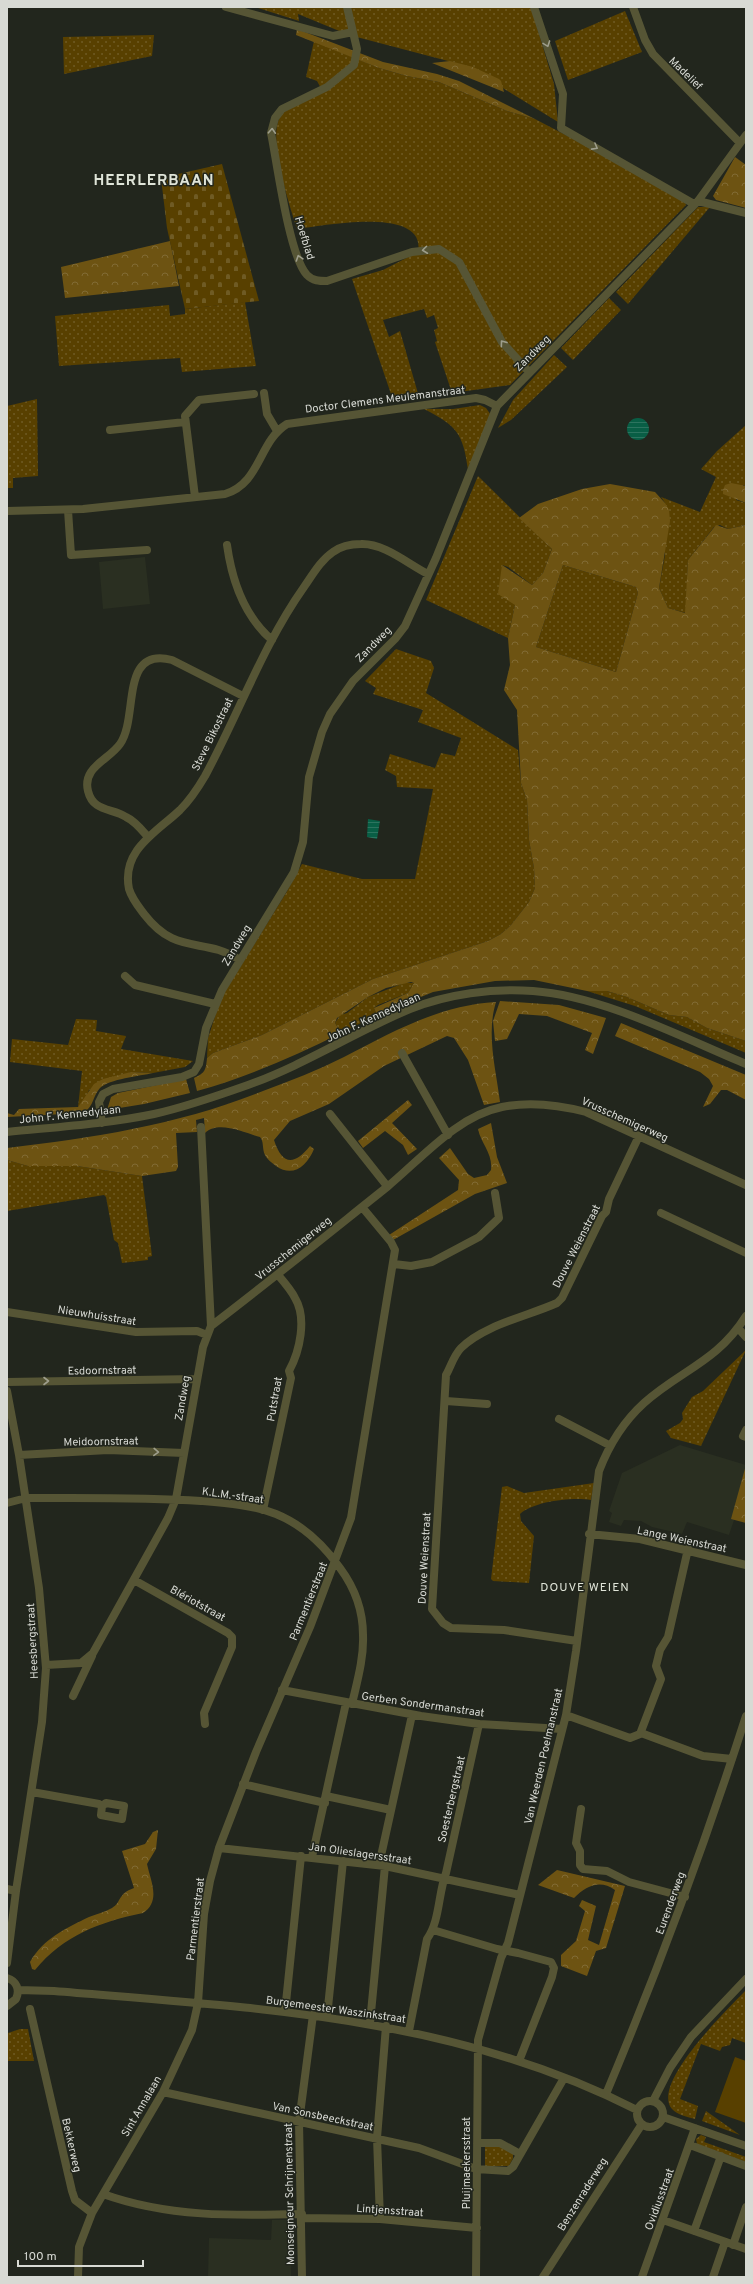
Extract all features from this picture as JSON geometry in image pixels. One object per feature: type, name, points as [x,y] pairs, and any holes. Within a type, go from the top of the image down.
[{"type":"street","points":[[226,7],[333,36],[353,32]]},
{"type":"street","name":"Hoefblad","points":[[347,7],[357,49],[354,65],[346,74],[326,87],[282,109],[272,125],[271,133],[284,204],[304,270],[312,279],[327,281],[412,252],[438,249],[459,262],[502,342],[529,372]]},
{"type":"street","points":[[534,7],[562,94],[561,128],[696,203],[746,213]]},
{"type":"street","name":"Madelief","points":[[633,7],[645,40],[653,54],[740,143]]},
{"type":"street","name":"Zandweg","points":[[102,1123],[99,1102],[106,1092],[113,1088],[182,1077],[194,1072],[199,1064],[206,1028],[215,1004],[294,872],[303,842],[309,777],[316,749],[330,714],[353,681],[401,632],[467,484],[497,406],[696,203],[746,135]]},
{"type":"street","points":[[7,512],[68,510],[225,494],[242,487],[277,431],[267,414],[264,392]]},
{"type":"street","points":[[195,497],[185,416],[198,400],[254,394]]},
{"type":"street","name":"Doctor Clemens Meulemanstraat","points":[[277,431],[287,424],[298,421],[476,398],[485,400],[497,406]]},
{"type":"street","points":[[110,430],[185,422]]},
{"type":"street","points":[[68,510],[71,555],[147,550]]},
{"type":"street","name":"Steve Bikostraat","points":[[240,960],[224,952],[171,939],[156,929],[135,903],[129,889],[128,868],[134,854],[148,837],[180,810],[192,796],[206,774],[242,696],[272,640],[294,601],[320,564],[334,551],[342,547],[362,544],[376,546],[428,574]]},
{"type":"street","points":[[227,546],[232,571],[245,606],[261,631],[272,640]]},
{"type":"street","points":[[148,837],[126,817],[105,810],[95,804],[89,795],[87,786],[93,768],[116,749],[126,734],[134,682],[138,672],[146,662],[164,658],[172,660],[242,696]]},
{"type":"street","points":[[125,976],[135,985],[215,1004]]},
{"type":"street","name":"John F. Kennedylaan","points":[[7,1132],[102,1123],[156,1113],[249,1085],[312,1058],[410,1009],[442,999],[490,991],[533,991],[589,1001],[746,1064]]},
{"type":"street","points":[[402,1053],[448,1136]]},
{"type":"street","name":"Vrusschemigerweg","points":[[211,1326],[278,1275],[448,1136],[484,1113],[503,1107],[535,1103],[566,1107],[586,1112],[746,1185]]},
{"type":"street","points":[[330,1114],[387,1186]]},
{"type":"street","name":"Zandweg","points":[[73,1696],[93,1653],[168,1518],[176,1499],[197,1379],[207,1335],[211,1326],[201,1127]]},
{"type":"street","name":"Douve Weienstraat","points":[[577,1641],[504,1630],[451,1628],[443,1623],[432,1609],[446,1401],[446,1375],[461,1348],[472,1340],[498,1326],[548,1307],[562,1298],[602,1216],[606,1212],[609,1199],[638,1136]]},
{"type":"street","points":[[394,1264],[411,1266],[432,1262],[479,1236],[499,1218],[495,1193]]},
{"type":"street","name":"Parmentierstraat","points":[[198,2003],[204,1914],[210,1881],[219,1848],[243,1784],[336,1562],[351,1518],[394,1264],[395,1250],[391,1242],[362,1207]]},
{"type":"street","points":[[661,1213],[746,1253]]},
{"type":"street","name":"Putstraat","points":[[263,1510],[291,1378],[289,1371],[294,1363],[302,1318],[296,1298],[278,1275]]},
{"type":"street","name":"Nieuwhuisstraat","points":[[7,1312],[136,1332],[197,1331],[207,1335]]},
{"type":"street","name":"Van Weerden Poelmanstraat","points":[[479,2049],[482,2025],[520,1895],[566,1715],[599,1471],[609,1445],[644,1403],[714,1354],[738,1328],[746,1316]]},
{"type":"street","points":[[738,1328],[746,1337]]},
{"type":"street","name":"Esdoornstraat","points":[[7,1382],[197,1379]]},
{"type":"street","name":"Heesbergstraat","points":[[7,1391],[26,1498],[43,1623],[46,1665],[42,1722],[16,1891],[7,1963]]},
{"type":"street","points":[[446,1401],[487,1404]]},
{"type":"street","points":[[559,1419],[609,1445]]},
{"type":"street","points":[[746,1430],[743,1436],[746,1437]]},
{"type":"street","name":"Meidoornstraat","points":[[19,1455],[108,1450],[184,1453]]},
{"type":"street","name":"K.L.M.-straat","points":[[7,1503],[26,1498],[176,1499],[226,1503],[263,1510],[285,1518],[318,1541],[336,1562],[351,1587],[362,1623],[363,1648],[312,1857]]},
{"type":"street","name":"Lange Weienstraat","points":[[590,1534],[640,1539],[688,1549],[746,1565]]},
{"type":"street","points":[[566,1715],[630,1738],[637,1737],[641,1732],[661,1680],[656,1666],[660,1650],[668,1637],[688,1549]]},
{"type":"street","name":"Blériotstraat","points":[[134,1580],[228,1633],[232,1637],[232,1647],[204,1713],[205,1724]]},
{"type":"street","name":"Zandweg","points":[[46,1665],[81,1663],[93,1653]]},
{"type":"street","name":"Gerben Sondermanstraat","points":[[282,1690],[412,1715],[479,1724],[562,1729]]},
{"type":"street","points":[[370,2023],[382,1865],[391,1810],[412,1715]]},
{"type":"street","name":"Eurenderweg","points":[[606,2094],[654,1980],[732,1759],[742,1742],[746,1716]]},
{"type":"street","name":"Soesterbergstraat","points":[[409,2031],[426,1939],[433,1930],[479,1724]]},
{"type":"street","points":[[641,1732],[703,1756],[732,1759]]},
{"type":"street","points":[[243,1784],[325,1800],[391,1810]]},
{"type":"street","points":[[32,1792],[99,1804],[102,1806]]},
{"type":"street","points":[[581,1809],[576,1843],[580,1850],[580,1865],[583,1869],[607,1871],[629,1882],[684,1897]]},
{"type":"street","name":"Jan Olieslagersstraat","points":[[219,1848],[382,1865],[520,1895]]},
{"type":"street","points":[[286,2012],[301,1856]]},
{"type":"street","points":[[327,2017],[343,1861]]},
{"type":"street","points":[[7,1889],[16,1891]]},
{"type":"street","points":[[433,1930],[504,1951],[546,1959],[551,1962],[554,1968],[552,1977],[519,2061]]},
{"type":"street","points":[[7,1978],[16,1984],[18,1990],[15,2001],[7,2006]]},
{"type":"street","points":[[653,2101],[670,2068],[691,2037],[746,1979]]},
{"type":"street","name":"Burgemeester Waszinkstraat","points":[[18,1990],[54,1991],[198,2003],[313,2015],[386,2026],[479,2049],[519,2061],[606,2094],[637,2110]]},
{"type":"street","name":"Sint Annalaan","points":[[92,2213],[163,2092],[192,2030],[198,2003]]},
{"type":"street","name":"Bekkerweg","points":[[30,2009],[72,2192],[75,2200],[92,2213]]},
{"type":"street","name":"Monseigneur Schrijnenstraat","points":[[302,2277],[299,2122],[313,2015]]},
{"type":"street","points":[[380,2219],[377,2138],[386,2026]]},
{"type":"street","name":"Pluijmaekersstraat","points":[[476,2277],[476,2169],[479,2049]]},
{"type":"street","points":[[477,2143],[500,2143],[520,2154],[564,2078]]},
{"type":"street","name":"Van Sonsbeeckstraat","points":[[163,2092],[377,2138],[439,2155],[476,2169],[510,2170],[520,2154]]},
{"type":"street","points":[[653,2101],[662,2109],[663,2117],[659,2123],[653,2127],[642,2124],[637,2118],[637,2110],[643,2102],[653,2101]]},
{"type":"street","points":[[663,2117],[746,2146]]},
{"type":"street","name":"Benzenraderweg","points":[[543,2277],[642,2124]]},
{"type":"street","name":"Ovidiusstraat","points":[[642,2277],[695,2128]]},
{"type":"street","points":[[690,2145],[746,2166]]},
{"type":"street","points":[[694,2231],[721,2156]]},
{"type":"street","name":"Lintjensstraat","points":[[103,2194],[143,2206],[206,2215],[302,2216],[380,2219],[477,2228]]},
{"type":"street","points":[[713,2277],[746,2207]]},
{"type":"street","points":[[78,2277],[79,2247],[92,2213]]},
{"type":"street","points":[[663,2220],[746,2249]]},
{"type":"shaded area","points":[[638,418],[646,421],[649,429],[646,437],[638,440],[630,437],[627,429],[630,421]]},
{"type":"shaded area","points":[[145,557],[150,604],[103,609],[99,562]]},
{"type":"shaded area","points":[[368,819],[380,821],[377,839],[367,837]]},
{"type":"shaded area","points":[[680,1445],[746,1465],[737,1511],[729,1535],[687,1522],[682,1534],[652,1527],[641,1521],[624,1520],[621,1526],[609,1522],[612,1513],[609,1511],[622,1473]]},
{"type":"shaded area","points":[[272,2220],[290,2220],[291,2277],[208,2277],[209,2238],[271,2240]]},
{"type":"green space","points":[[255,7],[531,7],[554,84],[558,122],[467,66],[349,35],[298,14],[299,21]]},
{"type":"green space","points":[[625,11],[642,52],[568,80],[555,41]]},
{"type":"green space","points":[[297,29],[383,62],[437,74],[459,81],[535,119],[507,111],[439,82],[407,76],[379,68],[296,35]]},
{"type":"green space","points":[[154,35],[152,56],[64,74],[63,37]]},
{"type":"green space","points":[[314,41],[379,68],[407,76],[439,82],[507,111],[535,119],[621,164],[685,202],[686,205],[510,385],[452,393],[435,342],[437,341],[434,330],[438,328],[434,315],[427,318],[424,309],[383,320],[389,337],[400,331],[419,397],[393,400],[352,279],[383,270],[418,252],[416,237],[406,228],[390,223],[348,223],[297,229],[280,169],[276,135],[278,122],[283,113],[297,104],[323,92],[317,81],[306,77]]},
{"type":"green space","points":[[450,61],[473,67],[499,79],[504,92],[432,63]]},
{"type":"green space","points":[[735,157],[746,165],[746,208],[716,200],[713,196]]},
{"type":"green space","points":[[222,164],[259,301],[185,309],[167,228],[161,178]]},
{"type":"green space","points":[[698,207],[710,207],[628,304],[616,292]]},
{"type":"green space","points":[[170,241],[179,286],[65,298],[61,267]]},
{"type":"green space","points":[[609,298],[621,310],[573,360],[561,348]]},
{"type":"green space","points":[[245,302],[256,366],[182,372],[180,358],[59,366],[55,316],[169,305],[170,316],[185,314],[185,309]]},
{"type":"green space","points":[[554,355],[567,367],[511,420],[498,428],[513,400]]},
{"type":"green space","points":[[37,399],[38,476],[13,478],[13,488],[7,488],[7,406]]},
{"type":"green space","points":[[480,405],[486,408],[491,415],[468,470],[464,447],[456,432],[444,420],[424,409],[453,409]]},
{"type":"green space","points":[[746,425],[746,486],[743,485],[736,500],[746,503],[746,525],[728,529],[720,525],[714,527],[688,560],[686,613],[668,608],[659,588],[665,555],[665,503],[661,497],[700,512],[716,477],[701,469],[717,451]]},
{"type":"green space","points":[[478,476],[552,549],[543,573],[532,585],[508,567],[502,565],[515,605],[508,638],[426,600]]},
{"type":"green space","points":[[731,483],[746,486],[746,503],[723,494],[725,485]]},
{"type":"green space","points":[[610,484],[655,492],[665,503],[669,510],[670,521],[659,588],[668,608],[685,613],[688,560],[716,525],[728,529],[746,525],[746,1041],[707,1028],[687,1017],[669,1015],[627,997],[607,991],[587,991],[534,980],[495,981],[433,992],[377,1015],[374,1008],[408,993],[414,983],[411,982],[386,988],[368,997],[337,1018],[335,1023],[341,1033],[270,1065],[197,1091],[194,1078],[204,1071],[207,1058],[213,1053],[262,1035],[373,979],[488,941],[501,934],[511,925],[529,902],[535,888],[534,868],[529,840],[527,800],[521,783],[517,710],[504,690],[510,665],[508,638],[515,605],[498,594],[502,565],[532,585],[543,573],[552,549],[519,518],[538,504],[582,489]],"holes":[[[563,565],[636,587],[638,593],[616,672],[536,647]]]},
{"type":"green space","points":[[563,565],[636,587],[638,593],[616,672],[536,647]]},
{"type":"green space","points":[[396,649],[431,661],[434,668],[426,693],[518,750],[521,783],[527,800],[529,840],[534,868],[535,888],[529,902],[511,925],[501,934],[488,941],[373,979],[262,1035],[213,1053],[207,1058],[208,1038],[221,998],[286,893],[302,864],[362,879],[415,879],[433,789],[397,787],[396,776],[385,770],[390,754],[435,768],[441,753],[455,756],[461,738],[418,722],[423,710],[373,694],[376,688],[365,681]]},
{"type":"green space","points":[[404,983],[414,983],[408,993],[378,1005],[374,1008],[377,1015],[341,1033],[335,1023],[340,1015],[347,1013],[368,997]]},
{"type":"green space","points":[[587,991],[607,991],[627,997],[669,1015],[687,1017],[707,1028],[746,1041],[746,1053],[635,1006]]},
{"type":"green space","points":[[500,1001],[559,1005],[606,1018],[593,1054],[585,1050],[592,1033],[547,1016],[519,1014],[507,1039],[495,1041],[493,1021]]},
{"type":"green space","points":[[496,1002],[493,1014],[492,1039],[500,1102],[484,1105],[468,1060],[454,1038],[447,1036],[384,1066],[329,1104],[290,1121],[274,1140],[281,1154],[289,1160],[299,1157],[310,1146],[314,1149],[308,1161],[294,1170],[288,1171],[282,1169],[268,1159],[264,1153],[260,1137],[224,1127],[211,1129],[205,1133],[204,1118],[196,1120],[197,1132],[176,1133],[178,1167],[176,1171],[142,1176],[77,1166],[28,1166],[7,1160],[7,1148],[72,1140],[137,1128],[169,1121],[232,1103],[324,1066],[417,1021],[455,1008]]},
{"type":"green space","points":[[76,1019],[97,1020],[96,1031],[126,1036],[121,1049],[193,1061],[185,1067],[153,1073],[131,1072],[89,1090],[86,1098],[78,1107],[82,1071],[10,1062],[12,1039],[68,1045]]},
{"type":"green space","points":[[621,1023],[746,1075],[746,1100],[727,1090],[721,1090],[710,1104],[703,1107],[713,1086],[709,1079],[700,1072],[615,1036]]},
{"type":"green space","points":[[131,1072],[153,1073],[125,1078],[104,1085],[97,1091],[89,1108],[82,1113],[7,1117],[7,1113],[14,1115],[19,1109],[78,1107],[94,1084],[103,1079]]},
{"type":"green space","points":[[186,1079],[190,1093],[144,1104],[107,1110],[111,1097],[118,1093]]},
{"type":"green space","points":[[408,1100],[412,1105],[392,1123],[417,1149],[408,1155],[403,1145],[385,1131],[363,1148],[358,1141]]},
{"type":"green space","points":[[491,1123],[497,1157],[507,1183],[475,1194],[393,1240],[389,1235],[458,1190],[459,1180],[439,1158],[450,1148],[468,1174],[474,1178],[487,1175],[491,1170],[491,1164],[489,1154],[478,1129]]},
{"type":"green space","points":[[7,1160],[28,1166],[77,1166],[142,1176],[152,1256],[148,1257],[148,1260],[122,1263],[118,1243],[114,1240],[106,1197],[104,1195],[7,1211]]},
{"type":"green space","points":[[746,1350],[701,1446],[671,1438],[666,1431],[680,1423],[683,1419],[682,1413],[692,1397],[703,1391]]},
{"type":"green space","points":[[746,1465],[746,1523],[731,1519]]},
{"type":"green space","points":[[594,1483],[591,1500],[574,1499],[554,1501],[535,1506],[520,1514],[521,1521],[534,1536],[529,1583],[493,1581],[491,1579],[502,1487],[507,1486],[524,1493]]},
{"type":"green space","points":[[158,1830],[156,1849],[147,1864],[153,1891],[152,1903],[149,1908],[143,1913],[112,1921],[84,1932],[58,1948],[35,1970],[32,1969],[30,1962],[41,1947],[48,1941],[72,1925],[112,1908],[122,1895],[134,1888],[122,1851],[145,1844],[153,1832]]},
{"type":"green space","points":[[557,1870],[625,1886],[606,1948],[596,1951],[587,1976],[561,1966],[561,1955],[576,1941],[585,1911],[579,1906],[582,1900],[596,1906],[588,1940],[599,1945],[615,1890],[604,1885],[593,1885],[583,1890],[574,1898],[538,1885]]},
{"type":"green space","points":[[746,1990],[746,2043],[732,2038],[730,2045],[722,2047],[720,2051],[701,2044],[680,2099],[698,2106],[695,2119],[677,2113],[672,2109],[668,2097],[672,2082],[681,2065],[709,2029]]},
{"type":"green space","points":[[20,2029],[28,2029],[34,2061],[7,2061],[8,2033]]},
{"type":"green space","points":[[735,2057],[746,2061],[746,2123],[715,2112]]},
{"type":"green space","points":[[706,2111],[740,2135],[702,2121]]},
{"type":"green space","points":[[701,2135],[706,2137],[704,2142],[746,2157],[746,2162],[697,2144],[696,2139]]},
{"type":"green space","points":[[485,2146],[499,2146],[513,2154],[513,2158],[509,2166],[485,2166]]},
{"type":"district","name":"HEERLERBAAN","points":[[154,180]]},
{"type":"district","name":"DOUVE WEIEN","points":[[585,1587]]}]
